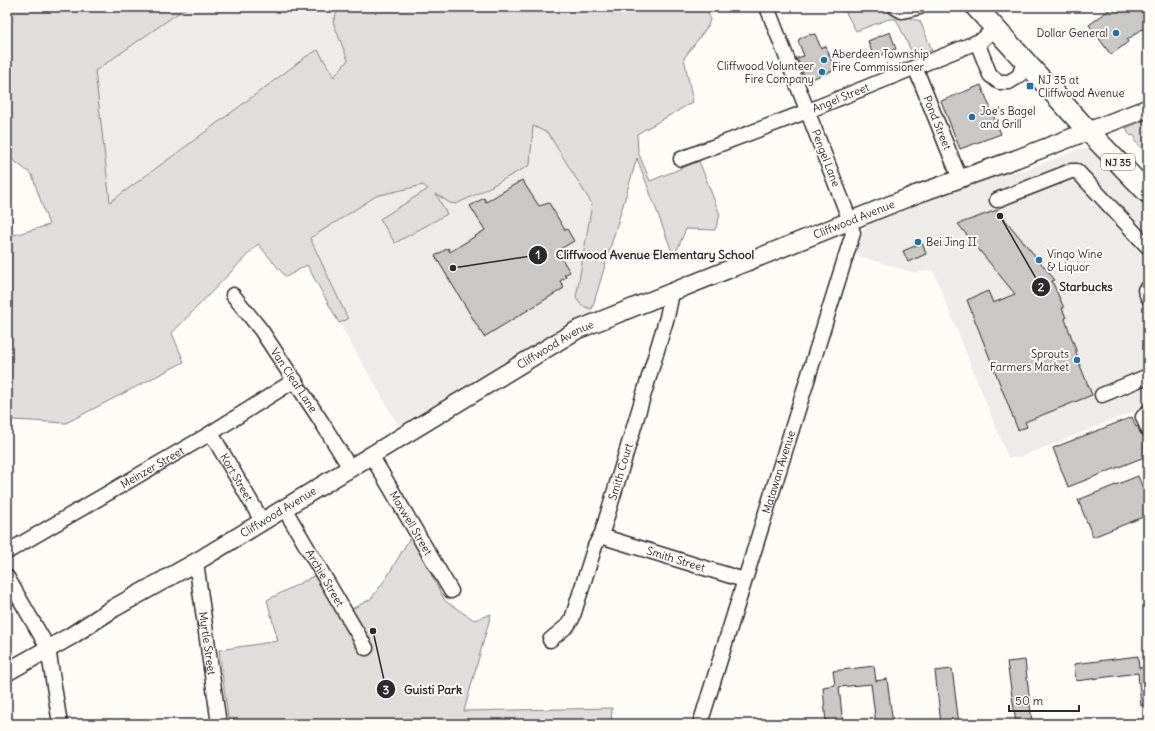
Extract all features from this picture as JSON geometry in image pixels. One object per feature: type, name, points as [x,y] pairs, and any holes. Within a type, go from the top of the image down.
[{"type":"highway","name":"NJ 35","points":[[976,7],[1025,60],[1095,128],[1148,176]]},
{"type":"highway","name":"NJ 35","points":[[992,7],[1148,193]]},
{"type":"main road","name":"Cliffwood Avenue","points":[[7,672],[196,562],[577,330],[917,194],[1148,108]]},
{"type":"street","name":"Pengel Lane","points":[[767,7],[850,221]]},
{"type":"street","points":[[895,7],[902,11],[920,7]]},
{"type":"street","name":"Angel Street","points":[[681,159],[808,111],[977,42],[986,37],[995,28]]},
{"type":"street","points":[[977,42],[990,75],[999,82],[1009,82],[1018,76],[1025,60]]},
{"type":"street","name":"Pond Street","points":[[915,67],[960,179]]},
{"type":"street","points":[[997,200],[1071,171],[1077,171],[1148,247]]},
{"type":"street","name":"Matawan Avenue","points":[[700,724],[844,265],[853,233],[850,221]]},
{"type":"street","name":"Smith Court","points":[[550,640],[567,626],[572,619],[595,546],[602,532],[667,317],[672,293]]},
{"type":"street","name":"Van Cleaf Lane","points":[[233,295],[261,330],[295,380],[350,468]]},
{"type":"street","points":[[1102,395],[1148,376]]},
{"type":"street","name":"Meinzer Street","points":[[7,552],[211,433],[295,380]]},
{"type":"street","points":[[1148,412],[1143,417],[1148,429]]},
{"type":"street","name":"Kort Street","points":[[211,433],[262,521]]},
{"type":"street","name":"Maxwell Street","points":[[371,455],[451,591]]},
{"type":"street","name":"Archie Street","points":[[284,508],[366,648]]},
{"type":"street","name":"Smith Street","points":[[607,538],[744,580]]},
{"type":"street","name":"Myrtle Street","points":[[196,562],[219,724]]},
{"type":"street","points":[[7,577],[48,648],[60,724]]},
{"type":"shaded area","points":[[7,7],[187,7],[95,71],[110,202],[307,56],[318,50],[334,77],[348,60],[333,22],[339,7],[707,7],[710,19],[708,26],[684,58],[693,102],[637,134],[638,152],[650,181],[699,161],[720,215],[715,230],[686,229],[674,257],[637,158],[592,309],[582,306],[576,298],[592,204],[548,133],[533,126],[530,165],[456,204],[450,203],[436,194],[447,214],[395,243],[380,219],[428,189],[423,185],[376,196],[310,238],[348,319],[339,323],[307,265],[286,277],[258,244],[172,333],[184,362],[66,423],[13,420],[7,424],[7,237],[49,225],[32,175],[7,155]]},
{"type":"shaded area","points":[[187,7],[339,7],[333,22],[348,60],[334,77],[318,50],[109,202],[95,71]]},
{"type":"shaded area","points":[[843,7],[887,7],[895,14],[920,21],[932,50],[914,57],[896,19],[889,19],[856,31]]},
{"type":"shaded area","points":[[1148,119],[1148,155],[1134,140],[1136,138],[1127,132],[1128,131],[1126,128]]},
{"type":"shaded area","points":[[533,125],[548,133],[592,204],[576,298],[582,306],[592,309],[594,315],[571,324],[399,426],[339,323],[348,319],[310,238],[376,196],[423,185],[450,203],[456,204],[477,194],[530,165]]},
{"type":"shaded area","points":[[1080,149],[1086,149],[1095,153],[1148,209],[1148,406],[1020,457],[1008,458],[933,270],[915,273],[855,255],[863,231],[871,222],[1005,173],[1026,170]]},
{"type":"shaded area","points":[[411,536],[445,601],[474,620],[491,614],[464,711],[612,708],[611,724],[229,724],[219,650],[278,641],[267,600],[318,574],[340,615],[371,599],[387,577]]},
{"type":"building","name":"Dollar General","points":[[1113,7],[1148,7],[1148,25],[1127,40],[1128,42],[1111,55],[1089,25]]},
{"type":"building","points":[[890,32],[896,49],[874,58],[868,41]]},
{"type":"building","points":[[810,34],[815,34],[821,48],[826,46],[835,70],[806,81],[797,58],[804,56],[798,41],[799,39]]},
{"type":"building","points":[[981,85],[1001,134],[960,149],[941,101]]},
{"type":"building","points":[[522,180],[539,206],[549,203],[565,230],[567,229],[574,241],[557,251],[570,272],[564,275],[566,277],[560,281],[564,288],[484,337],[435,256],[448,248],[450,252],[485,230],[470,206],[484,198],[486,202]]},
{"type":"building","points":[[997,210],[1055,280],[1052,281],[1064,308],[1062,308],[1079,363],[1092,395],[1025,422],[1027,427],[1018,430],[967,300],[988,291],[993,303],[1015,294],[958,224]]},
{"type":"building","points":[[922,243],[926,254],[908,262],[903,251]]},
{"type":"building","points":[[1132,417],[1136,427],[1138,426],[1140,433],[1145,437],[1148,445],[1144,446],[1147,456],[1068,487],[1053,448]]},
{"type":"building","points":[[1138,476],[1148,501],[1148,515],[1093,537],[1078,500]]},
{"type":"building","points":[[1138,656],[1139,668],[1148,667],[1148,704],[1141,706],[1138,673],[1076,681],[1074,664]]},
{"type":"building","points":[[1025,660],[1032,722],[1016,723],[1007,662]]},
{"type":"building","points":[[874,666],[876,681],[887,679],[893,724],[876,724],[871,684],[839,687],[843,724],[826,724],[823,687],[835,685],[833,671]]},
{"type":"building","points":[[952,669],[959,724],[941,724],[935,671]]},
{"type":"place","name":"Dollar General","points":[[1116,33]]},
{"type":"place","name":"Aberdeen Township Fire Commissioner","points":[[824,60]]},
{"type":"place","name":"Cliffwood Volunteer Fire Company","points":[[822,72]]},
{"type":"place","name":"NJ 35 at Cliffwood Avenue","points":[[1030,86]]},
{"type":"place","name":"Joe's Bagel and Grill","points":[[972,117]]},
{"type":"place","name":"Starbucks","points":[[1000,216]]},
{"type":"place","name":"Bei Jing II","points":[[918,242]]},
{"type":"place","name":"Vingo Wine & Liquor","points":[[1039,260]]},
{"type":"place","name":"Cliffwood Avenue Elementary School","points":[[453,268]]},
{"type":"place","name":"Sprouts Farmers Market","points":[[1077,360]]},
{"type":"place","name":"Guisti Park","points":[[373,631]]}]
